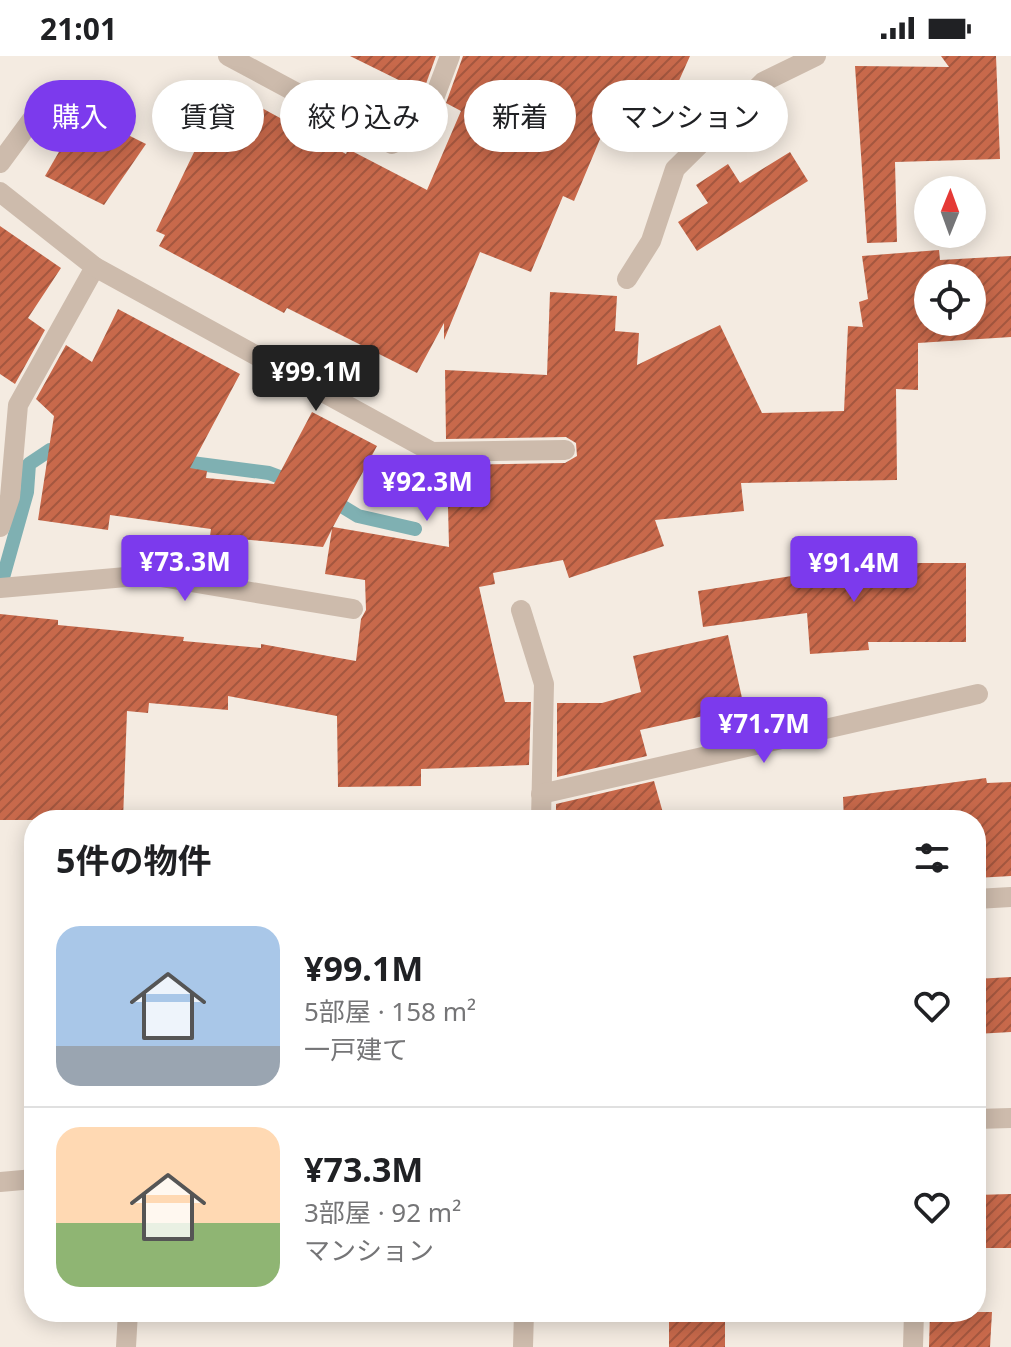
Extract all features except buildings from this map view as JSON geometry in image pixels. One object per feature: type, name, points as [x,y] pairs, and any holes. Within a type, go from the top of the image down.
[{"type":"street","points":[[228,56],[392,144],[424,125],[450,56]]},
{"type":"street","points":[[627,279],[651,241],[675,169],[763,82],[816,56]]},
{"type":"street","points":[[0,163],[24,130]]},
{"type":"street","points":[[0,192],[95,267],[432,452],[565,450]]},
{"type":"street","points":[[0,527],[10,497],[18,405],[95,267]]},
{"type":"street","points":[[9,587],[149,575],[353,609]]},
{"type":"street","points":[[521,610],[544,684],[541,810]]},
{"type":"street","points":[[541,794],[978,694]]},
{"type":"street","points":[[986,898],[1011,897]]},
{"type":"street","points":[[986,1119],[1011,1118]]},
{"type":"street","points":[[0,1182],[24,1180]]},
{"type":"street","points":[[126,1347],[127,1322]]},
{"type":"street","points":[[523,1347],[524,1322]]},
{"type":"street","points":[[913,1347],[914,1322]]},
{"type":"waterway","points":[[0,588],[27,492],[29,464],[50,450],[64,450]]},
{"type":"waterway","points":[[176,461],[269,473],[293,482]]},
{"type":"waterway","points":[[330,499],[358,516],[415,529]]}]
